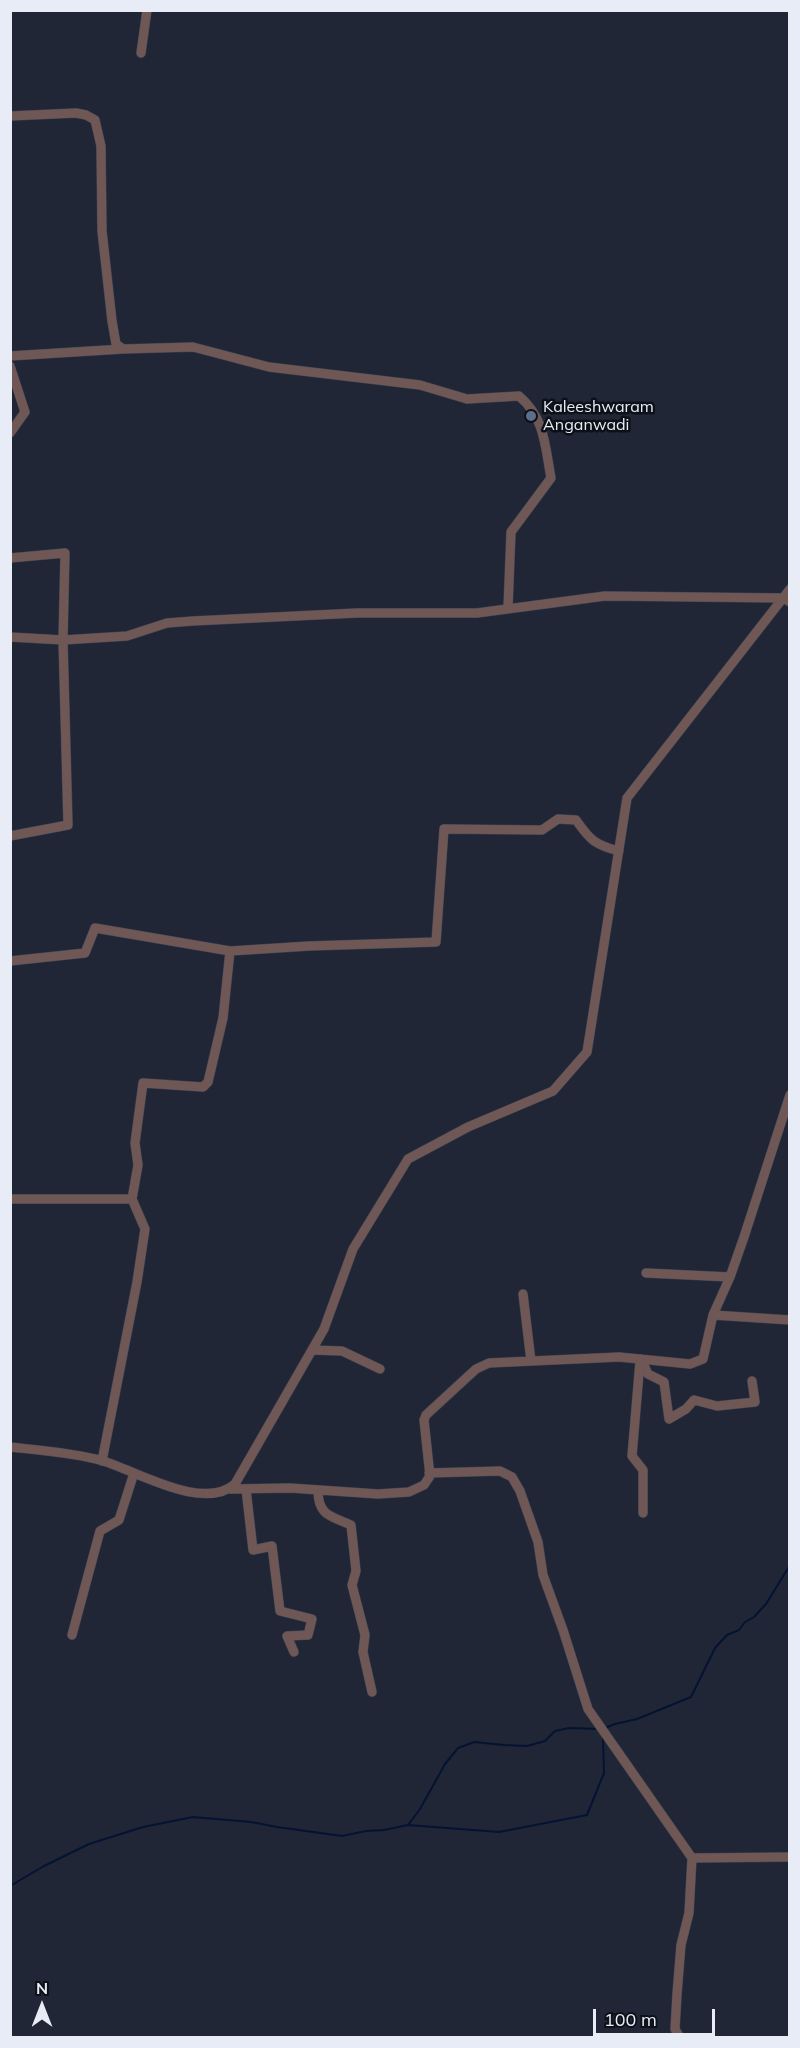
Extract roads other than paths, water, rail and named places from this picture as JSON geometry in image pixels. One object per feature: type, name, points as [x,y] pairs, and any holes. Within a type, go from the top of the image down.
[{"type":"street","points":[[141,53],[147,10]]},
{"type":"street","points":[[10,116],[76,112],[95,120],[101,146],[102,231],[112,321],[116,344],[123,349]]},
{"type":"street","points":[[10,356],[193,347],[269,367],[420,385],[467,399],[519,396],[530,406],[542,427],[550,478],[511,532],[508,608]]},
{"type":"street","points":[[10,366],[25,412],[10,433]]},
{"type":"street","points":[[10,558],[65,553],[63,640],[68,825],[10,836]]},
{"type":"street","points":[[230,1489],[236,1484],[324,1329],[353,1249],[408,1159],[468,1126],[553,1091],[587,1052],[627,798],[786,600],[789,589]]},
{"type":"street","points":[[10,637],[63,640],[128,636],[167,623],[357,613],[477,613],[605,596],[786,600]]},
{"type":"street","points":[[10,961],[85,953],[95,928],[230,951],[436,942],[444,829],[542,830],[558,819],[576,820],[587,835],[600,846],[619,851]]},
{"type":"street","points":[[102,1461],[145,1229],[132,1199],[138,1165],[135,1143],[143,1083],[203,1087],[208,1082],[223,1018],[230,951]]},
{"type":"street","points":[[10,1447],[102,1461],[164,1486],[192,1491],[210,1493],[230,1489],[291,1488],[397,1494],[409,1492],[424,1485],[429,1476],[424,1420],[428,1413],[484,1364],[592,1358],[697,1363],[703,1359],[713,1315],[730,1277],[778,1135],[789,1095]]},
{"type":"street","points":[[10,1199],[132,1199]]},
{"type":"street","points":[[646,1273],[730,1277]]},
{"type":"street","points":[[523,1294],[531,1361]]},
{"type":"street","points":[[713,1315],[789,1320]]},
{"type":"street","points":[[312,1350],[342,1351],[380,1369]]},
{"type":"street","points":[[640,1359],[648,1374],[664,1382],[669,1419],[686,1409],[694,1400],[717,1406],[756,1402],[752,1380]]},
{"type":"street","points":[[640,1359],[632,1456],[643,1470],[643,1513]]},
{"type":"street","points":[[429,1473],[500,1471],[512,1477],[520,1491],[538,1542],[543,1575],[588,1709],[692,1858],[689,1913],[681,1945],[677,1994],[675,2029],[680,2037]]},
{"type":"street","points":[[72,1635],[100,1531],[119,1520],[134,1473]]},
{"type":"street","points":[[246,1489],[253,1550],[272,1546],[280,1611],[312,1618],[308,1635],[287,1636],[294,1652]]},
{"type":"street","points":[[318,1490],[318,1502],[324,1513],[351,1524],[356,1571],[352,1585],[364,1635],[363,1652],[372,1692]]},
{"type":"street","points":[[692,1858],[789,1857]]},
{"type":"waterway","points":[[605,1728],[637,1719],[691,1697],[715,1648],[727,1635],[739,1630],[766,1604],[790,1565]]},
{"type":"waterway","points":[[10,1886],[89,1844],[143,1827],[193,1817],[251,1822],[342,1836],[408,1825],[420,1809],[445,1764],[458,1748],[474,1742],[527,1746],[545,1741],[555,1731],[569,1728],[599,1729]]},
{"type":"waterway","points":[[408,1825],[499,1832],[587,1815],[604,1773],[603,1738]]},
{"type":"place","name":"Kaleeshwaram Anganwadi","points":[[531,416]]}]
